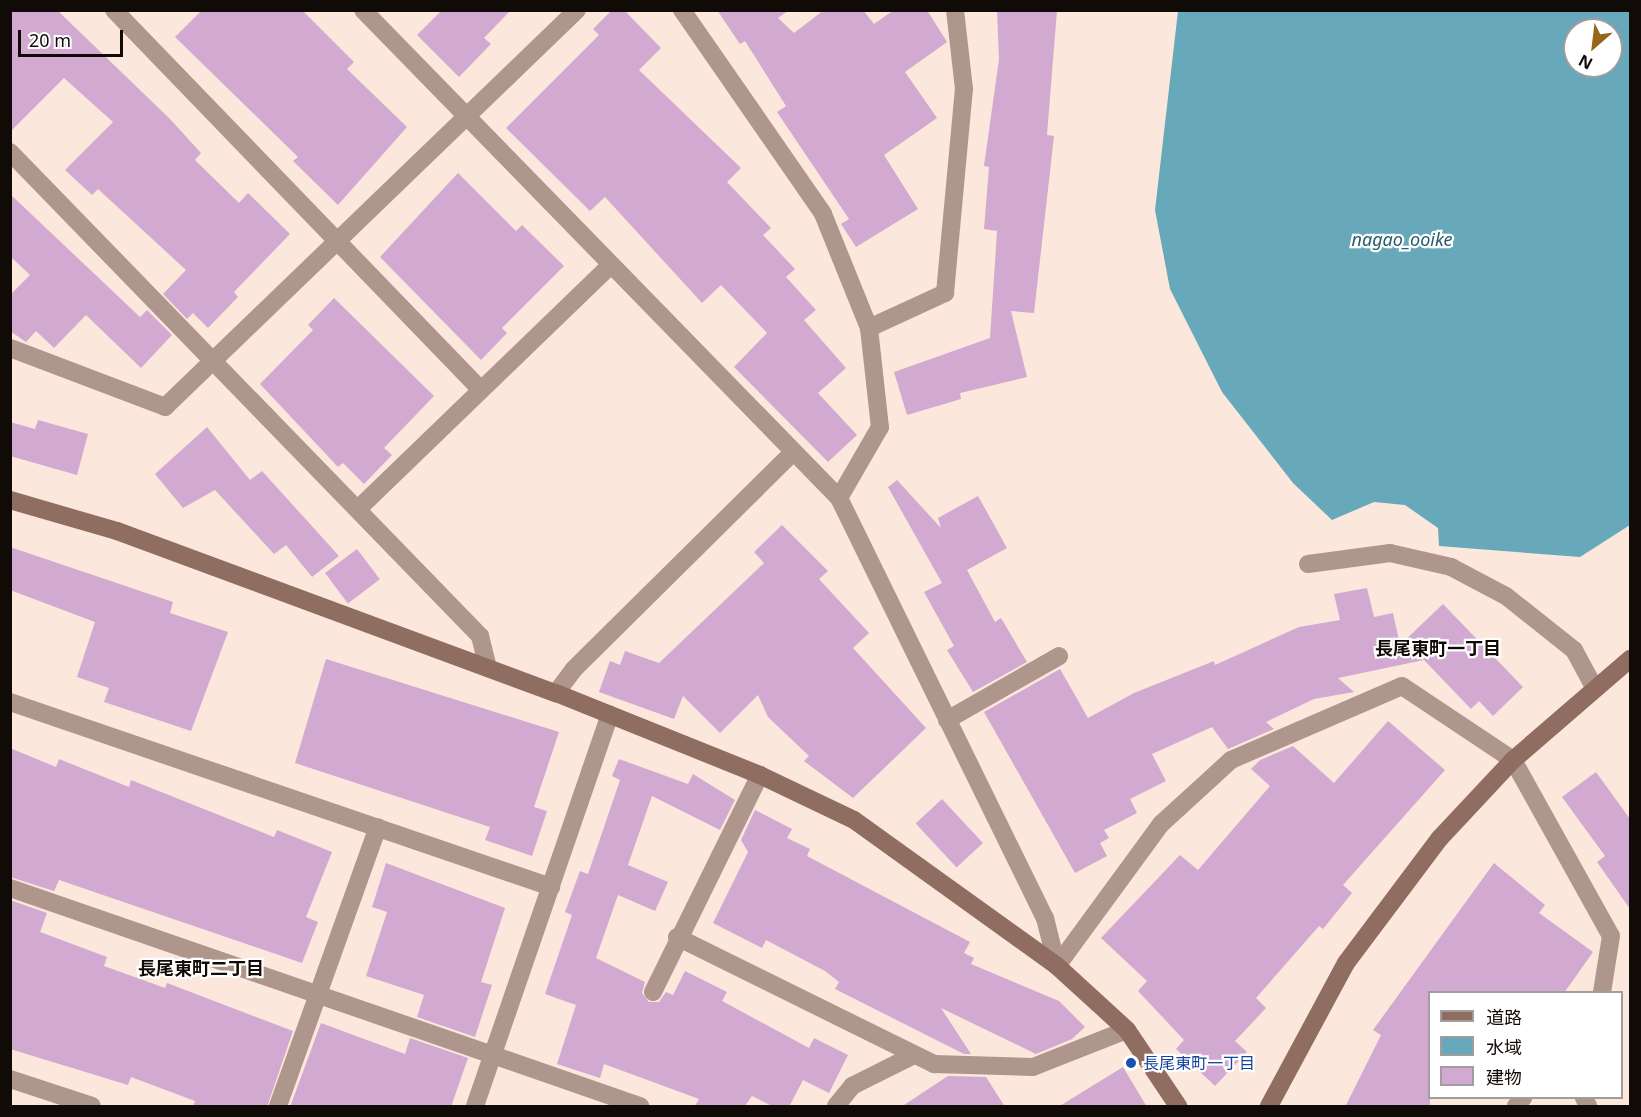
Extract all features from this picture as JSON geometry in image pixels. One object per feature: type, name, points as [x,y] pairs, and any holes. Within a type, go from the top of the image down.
[{"type":"street","points":[[114,10],[481,390]]},
{"type":"street","points":[[363,10],[839,498],[1045,918],[1057,966]]},
{"type":"street","points":[[10,348],[165,407],[577,10]]},
{"type":"street","points":[[682,10],[823,214],[869,328],[880,427],[839,498]]},
{"type":"street","points":[[869,328],[945,293],[964,89],[955,10]]},
{"type":"street","points":[[10,152],[480,636],[488,668]]},
{"type":"street","points":[[358,509],[611,265]]},
{"type":"street","points":[[556,693],[574,669],[794,452]]},
{"type":"street","points":[[10,500],[117,531],[556,693],[760,775],[854,820],[1057,966],[1127,1030],[1178,1107]]},
{"type":"street","points":[[1308,564],[1390,553],[1451,567],[1506,596],[1574,650],[1594,687]]},
{"type":"street","points":[[948,720],[1059,656]]},
{"type":"street","points":[[1269,1107],[1315,1016],[1378,916],[1440,838],[1514,759],[1594,687],[1630,659]]},
{"type":"street","points":[[1057,966],[1161,824],[1231,759],[1402,686],[1514,759],[1611,936],[1602,991]]},
{"type":"street","points":[[10,702],[551,887]]},
{"type":"street","points":[[475,1107],[495,1055],[610,715]]},
{"type":"street","points":[[653,992],[677,937],[760,775]]},
{"type":"street","points":[[278,1107],[315,993],[378,827]]},
{"type":"street","points":[[10,888],[640,1107]]},
{"type":"street","points":[[677,937],[934,1064],[1033,1067],[1127,1030]]},
{"type":"street","points":[[836,1107],[852,1086],[914,1055]]},
{"type":"street","points":[[10,1079],[92,1107]]},
{"type":"water","name":"nagao_ooike","points":[[1178,11],[1630,11],[1630,525],[1580,557],[1439,546],[1438,528],[1405,505],[1374,502],[1332,520],[1293,483],[1222,392],[1170,289],[1155,210]]},
{"type":"building","points":[[10,10],[57,10],[170,119],[201,153],[195,160],[239,203],[248,193],[290,234],[234,292],[238,297],[208,328],[193,313],[187,319],[163,294],[186,270],[98,189],[92,195],[65,170],[113,122],[64,78],[10,132]]},
{"type":"building","points":[[202,10],[302,10],[354,62],[347,69],[407,127],[338,205],[293,161],[298,157],[175,37]]},
{"type":"building","points":[[442,10],[511,10],[484,38],[491,44],[459,77],[417,35]]},
{"type":"building","points":[[612,10],[624,10],[661,48],[639,70],[741,168],[727,182],[771,228],[763,235],[795,269],[786,277],[816,310],[804,320],[846,368],[818,393],[857,435],[828,462],[734,367],[767,333],[721,285],[702,303],[605,197],[590,211],[506,128],[599,35],[593,29]]},
{"type":"building","points":[[717,10],[789,10],[778,18],[794,33],[824,10],[863,10],[874,24],[894,10],[927,10],[947,42],[905,72],[937,118],[884,155],[918,209],[856,247],[841,224],[849,219],[777,112],[786,106],[745,41],[740,44]]},
{"type":"building","points":[[997,10],[1057,10],[1047,135],[1054,136],[1034,313],[1011,311],[1027,377],[960,393],[961,399],[907,415],[894,372],[990,338],[997,231],[984,229],[989,167],[984,166],[999,59]]},
{"type":"building","points":[[458,173],[516,231],[522,225],[564,266],[502,328],[507,333],[481,360],[380,257]]},
{"type":"building","points":[[10,194],[140,317],[147,310],[172,335],[141,368],[86,315],[54,348],[36,331],[26,342],[10,331],[10,295],[30,275],[10,256]]},
{"type":"building","points":[[334,298],[434,396],[384,448],[392,455],[364,484],[343,463],[338,467],[260,384],[313,330],[308,325]]},
{"type":"building","points":[[38,420],[88,434],[77,475],[10,456],[10,422],[35,429]]},
{"type":"building","points":[[207,427],[250,480],[262,471],[339,556],[312,577],[286,545],[274,554],[215,490],[183,508],[155,474]]},
{"type":"building","points":[[897,480],[941,528],[938,518],[978,496],[1007,548],[967,570],[995,622],[1001,618],[1027,662],[973,692],[947,650],[954,646],[924,592],[942,583],[888,487]]},
{"type":"building","points":[[782,525],[828,571],[819,579],[869,633],[853,648],[926,728],[853,798],[804,761],[809,756],[768,717],[758,695],[720,733],[683,696],[674,719],[599,692],[610,661],[620,665],[625,651],[659,663],[764,563],[754,552]]},
{"type":"building","points":[[10,547],[173,602],[170,613],[228,632],[191,731],[104,702],[109,688],[77,677],[95,622],[10,590]]},
{"type":"building","points":[[357,549],[380,579],[348,603],[325,573]]},
{"type":"building","points":[[1367,588],[1374,617],[1393,613],[1400,645],[1443,604],[1523,687],[1493,716],[1479,701],[1471,709],[1424,660],[1338,678],[1354,692],[1314,699],[1266,722],[1274,729],[1228,749],[1212,727],[1152,754],[1166,781],[1130,799],[1137,813],[1104,830],[1109,838],[1100,843],[1107,856],[1075,873],[984,712],[1060,669],[1088,718],[1134,693],[1214,661],[1215,665],[1299,627],[1340,620],[1334,594]]},
{"type":"building","points":[[326,659],[559,732],[534,807],[547,811],[532,856],[485,840],[490,827],[295,763]]},
{"type":"building","points":[[1388,721],[1445,770],[1343,885],[1352,893],[1323,929],[1319,926],[1256,998],[1266,1008],[1235,1041],[1247,1052],[1215,1086],[1176,1049],[1184,1040],[1138,991],[1147,981],[1101,938],[1180,855],[1198,870],[1270,786],[1251,769],[1260,760],[1293,746],[1334,783]]},
{"type":"building","points":[[10,748],[56,767],[59,759],[129,787],[131,780],[274,837],[277,830],[332,852],[306,917],[318,922],[302,963],[59,880],[54,891],[10,877]]},
{"type":"building","points":[[619,759],[688,784],[693,774],[735,800],[720,830],[652,796],[628,865],[668,882],[655,911],[618,895],[596,958],[645,982],[642,993],[649,1002],[659,1002],[666,992],[673,995],[685,971],[727,992],[722,1001],[809,1048],[814,1038],[848,1055],[829,1093],[803,1080],[789,1107],[774,1107],[752,1096],[744,1107],[694,1107],[699,1099],[604,1064],[600,1078],[557,1064],[576,1005],[545,994],[572,915],[565,912],[580,871],[588,874],[620,780],[612,776]]},
{"type":"building","points":[[1596,772],[1630,819],[1630,909],[1597,862],[1605,856],[1562,797]]},
{"type":"building","points":[[942,799],[983,843],[957,867],[916,824]]},
{"type":"building","points":[[755,810],[792,829],[787,838],[810,849],[807,856],[970,942],[964,953],[974,958],[971,964],[1059,1001],[1085,1027],[1072,1039],[1036,1054],[941,1008],[971,1054],[964,1054],[835,989],[839,982],[825,971],[766,940],[762,948],[713,923],[748,852],[741,840]]},
{"type":"building","points":[[386,863],[505,908],[481,982],[492,985],[475,1037],[417,1017],[424,995],[366,976],[387,912],[372,907]]},
{"type":"building","points":[[1494,863],[1545,905],[1539,913],[1593,952],[1565,991],[1428,991],[1428,1099],[1430,1099],[1430,1107],[1345,1107],[1381,1035],[1373,1030]]},
{"type":"building","points":[[10,900],[47,913],[40,932],[107,957],[104,966],[165,988],[167,983],[293,1031],[267,1107],[193,1107],[195,1101],[131,1077],[128,1085],[10,1049]]},
{"type":"building","points":[[321,1023],[405,1054],[410,1038],[468,1058],[451,1107],[290,1107]]},
{"type":"building","points":[[1123,1067],[1147,1107],[1058,1107]]},
{"type":"building","points":[[948,1076],[986,1077],[1005,1107],[901,1107]]},
{"type":"place","name":"長尾東町一丁目","points":[[1131,1063]]},
{"type":"district","name":"長尾東町一丁目","points":[[1438,648]]},
{"type":"district","name":"長尾東町二丁目","points":[[201,968]]}]
